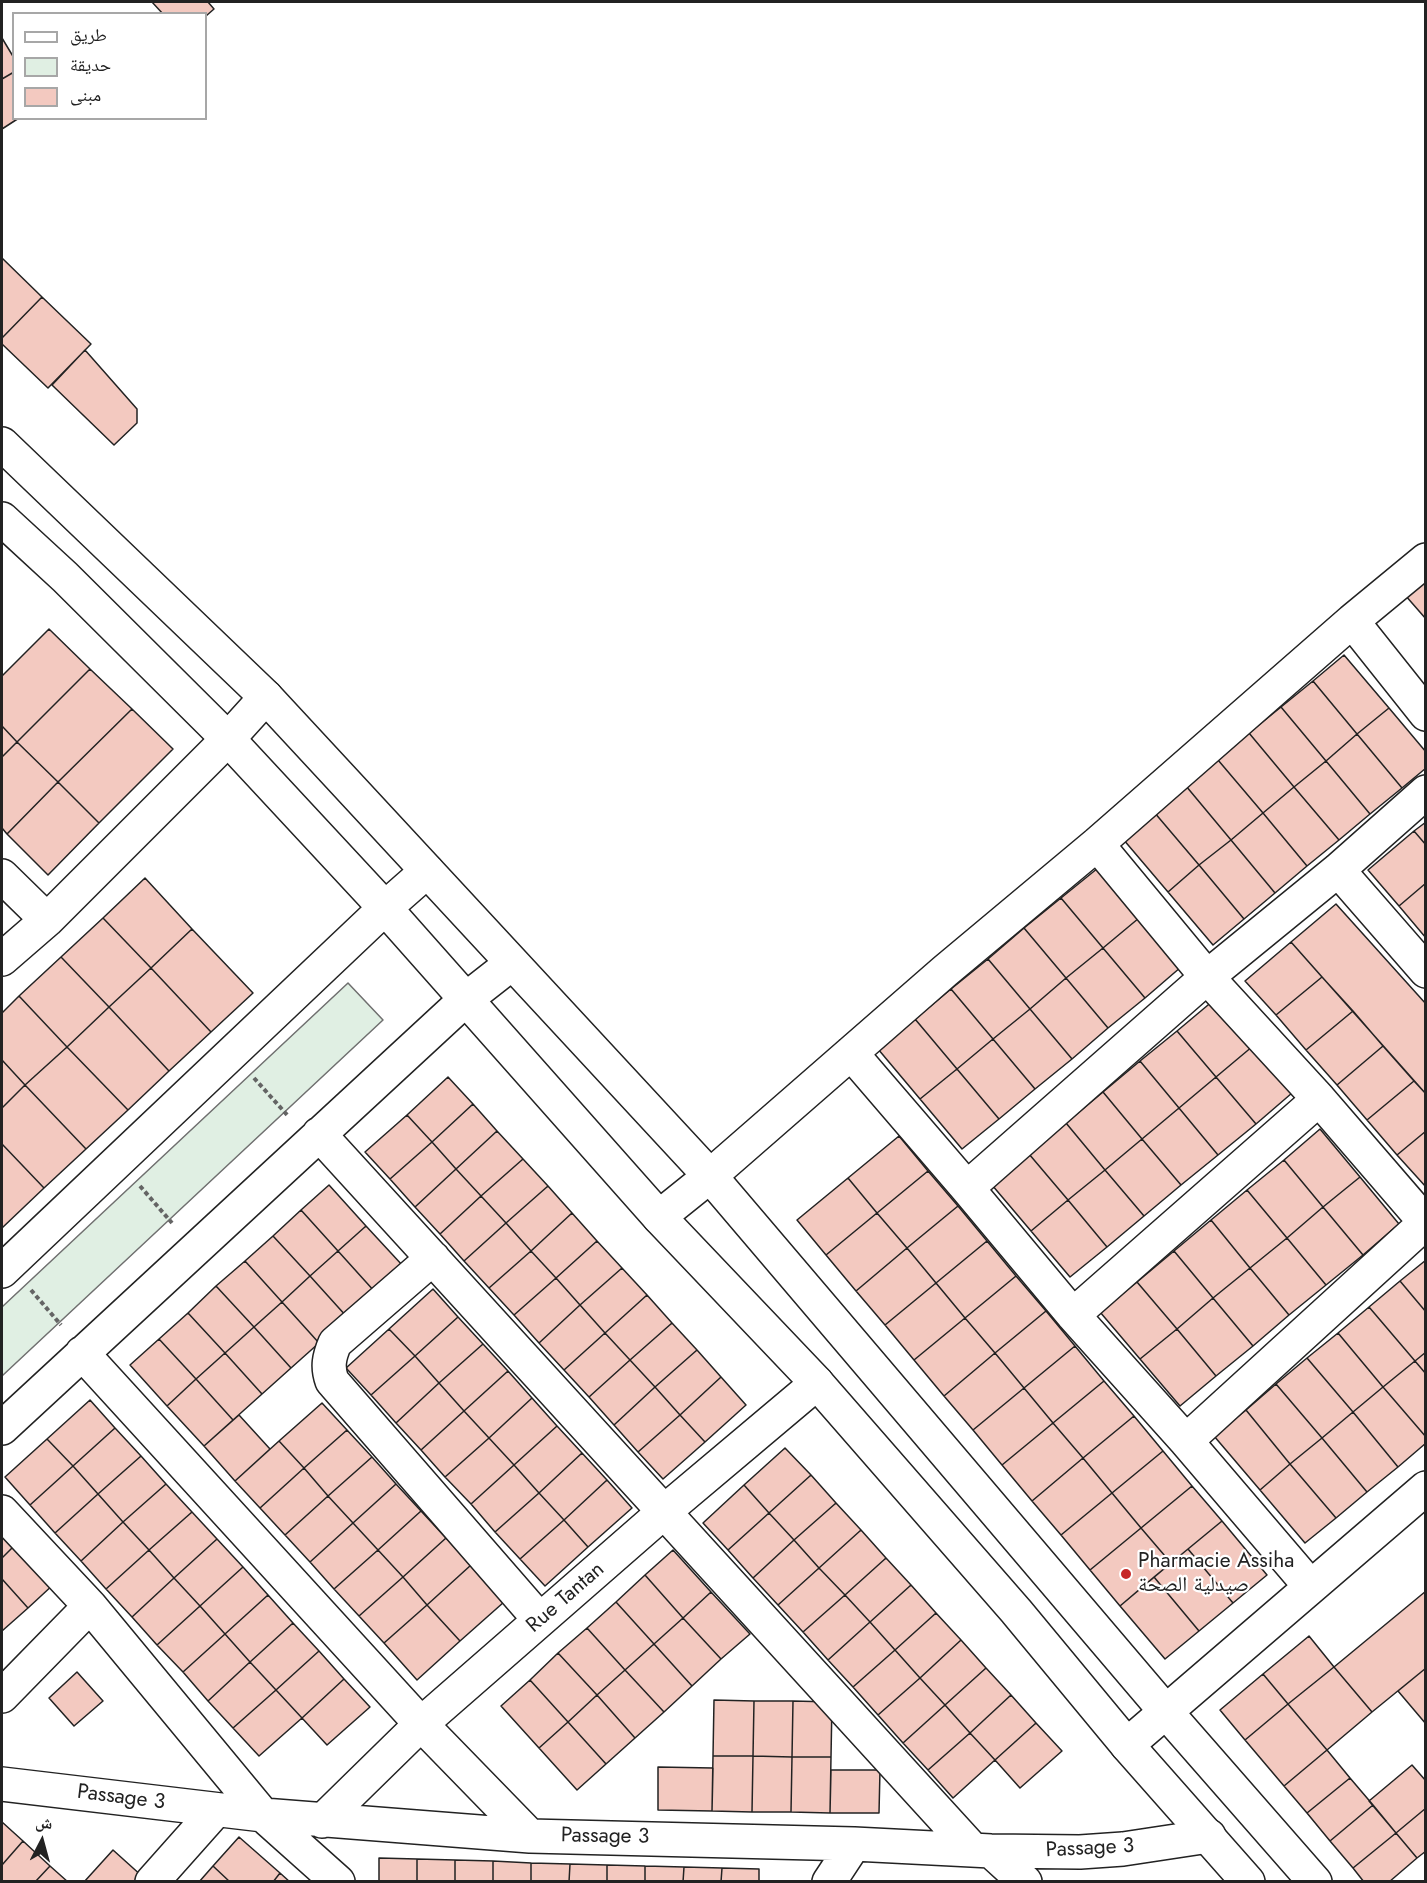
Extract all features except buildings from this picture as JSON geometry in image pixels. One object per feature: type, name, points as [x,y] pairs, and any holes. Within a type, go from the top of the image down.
[{"type":"street","points":[[2,444],[266,697],[511,964],[710,1176],[1167,1713],[1315,1881]]},
{"type":"street","points":[[2,519],[65,577],[228,739],[385,908],[659,1217],[817,1383],[1017,1611],[1127,1745],[1248,1881]]},
{"type":"street","points":[[659,1217],[710,1176],[850,1053],[1097,844],[1425,560]]},
{"type":"street","points":[[1352,621],[1425,714]]},
{"type":"street","points":[[2,959],[48,920],[228,739],[266,697]]},
{"type":"street","points":[[967,1188],[1207,977],[1338,870],[1425,792]]},
{"type":"street","points":[[1097,844],[1207,977],[1319,1099],[1425,1223],[1186,1441]]},
{"type":"street","points":[[1338,870],[1425,971]]},
{"type":"street","points":[[2,1271],[385,908],[427,871]]},
{"type":"street","points":[[2,876],[48,920]]},
{"type":"street","points":[[2,1428],[73,1340],[319,1134],[465,1000],[511,964]]},
{"type":"street","points":[[850,1053],[1073,1315],[1186,1441],[1310,1586]]},
{"type":"street","points":[[1073,1315],[1319,1099]]},
{"type":"street","points":[[319,1134],[664,1511],[982,1851],[1025,1881]]},
{"type":"street","points":[[433,1258],[335,1343],[329,1358],[328,1370],[332,1382],[540,1620]]},
{"type":"street","points":[[73,1340],[422,1724],[530,1836]]},
{"type":"street","name":"Rue Tantan","points":[[322,1821],[422,1724],[664,1511],[817,1383]]},
{"type":"street","points":[[1127,1745],[1167,1713],[1425,1488]]},
{"type":"street","points":[[2,1512],[90,1606],[263,1815],[338,1881]]},
{"type":"street","points":[[2,1696],[90,1606]]},
{"type":"street","name":"Passage 3","points":[[2,1784],[322,1821],[530,1836],[854,1844],[982,1851],[1080,1852],[1123,1849],[1209,1836]]},
{"type":"street","points":[[152,1881],[216,1809]]},
{"type":"street","points":[[829,1881],[854,1844]]},
{"type":"path","points":[[248,1070],[289,1117]]},
{"type":"path","points":[[138,1184],[172,1223]]},
{"type":"path","points":[[29,1288],[73,1340]]},
{"type":"green space","points":[[348,983],[383,1020],[2,1376],[2,1307]]},
{"type":"place","name":"Pharmacie Assiha صيدلية الصحة","points":[[1126,1574]]}]
